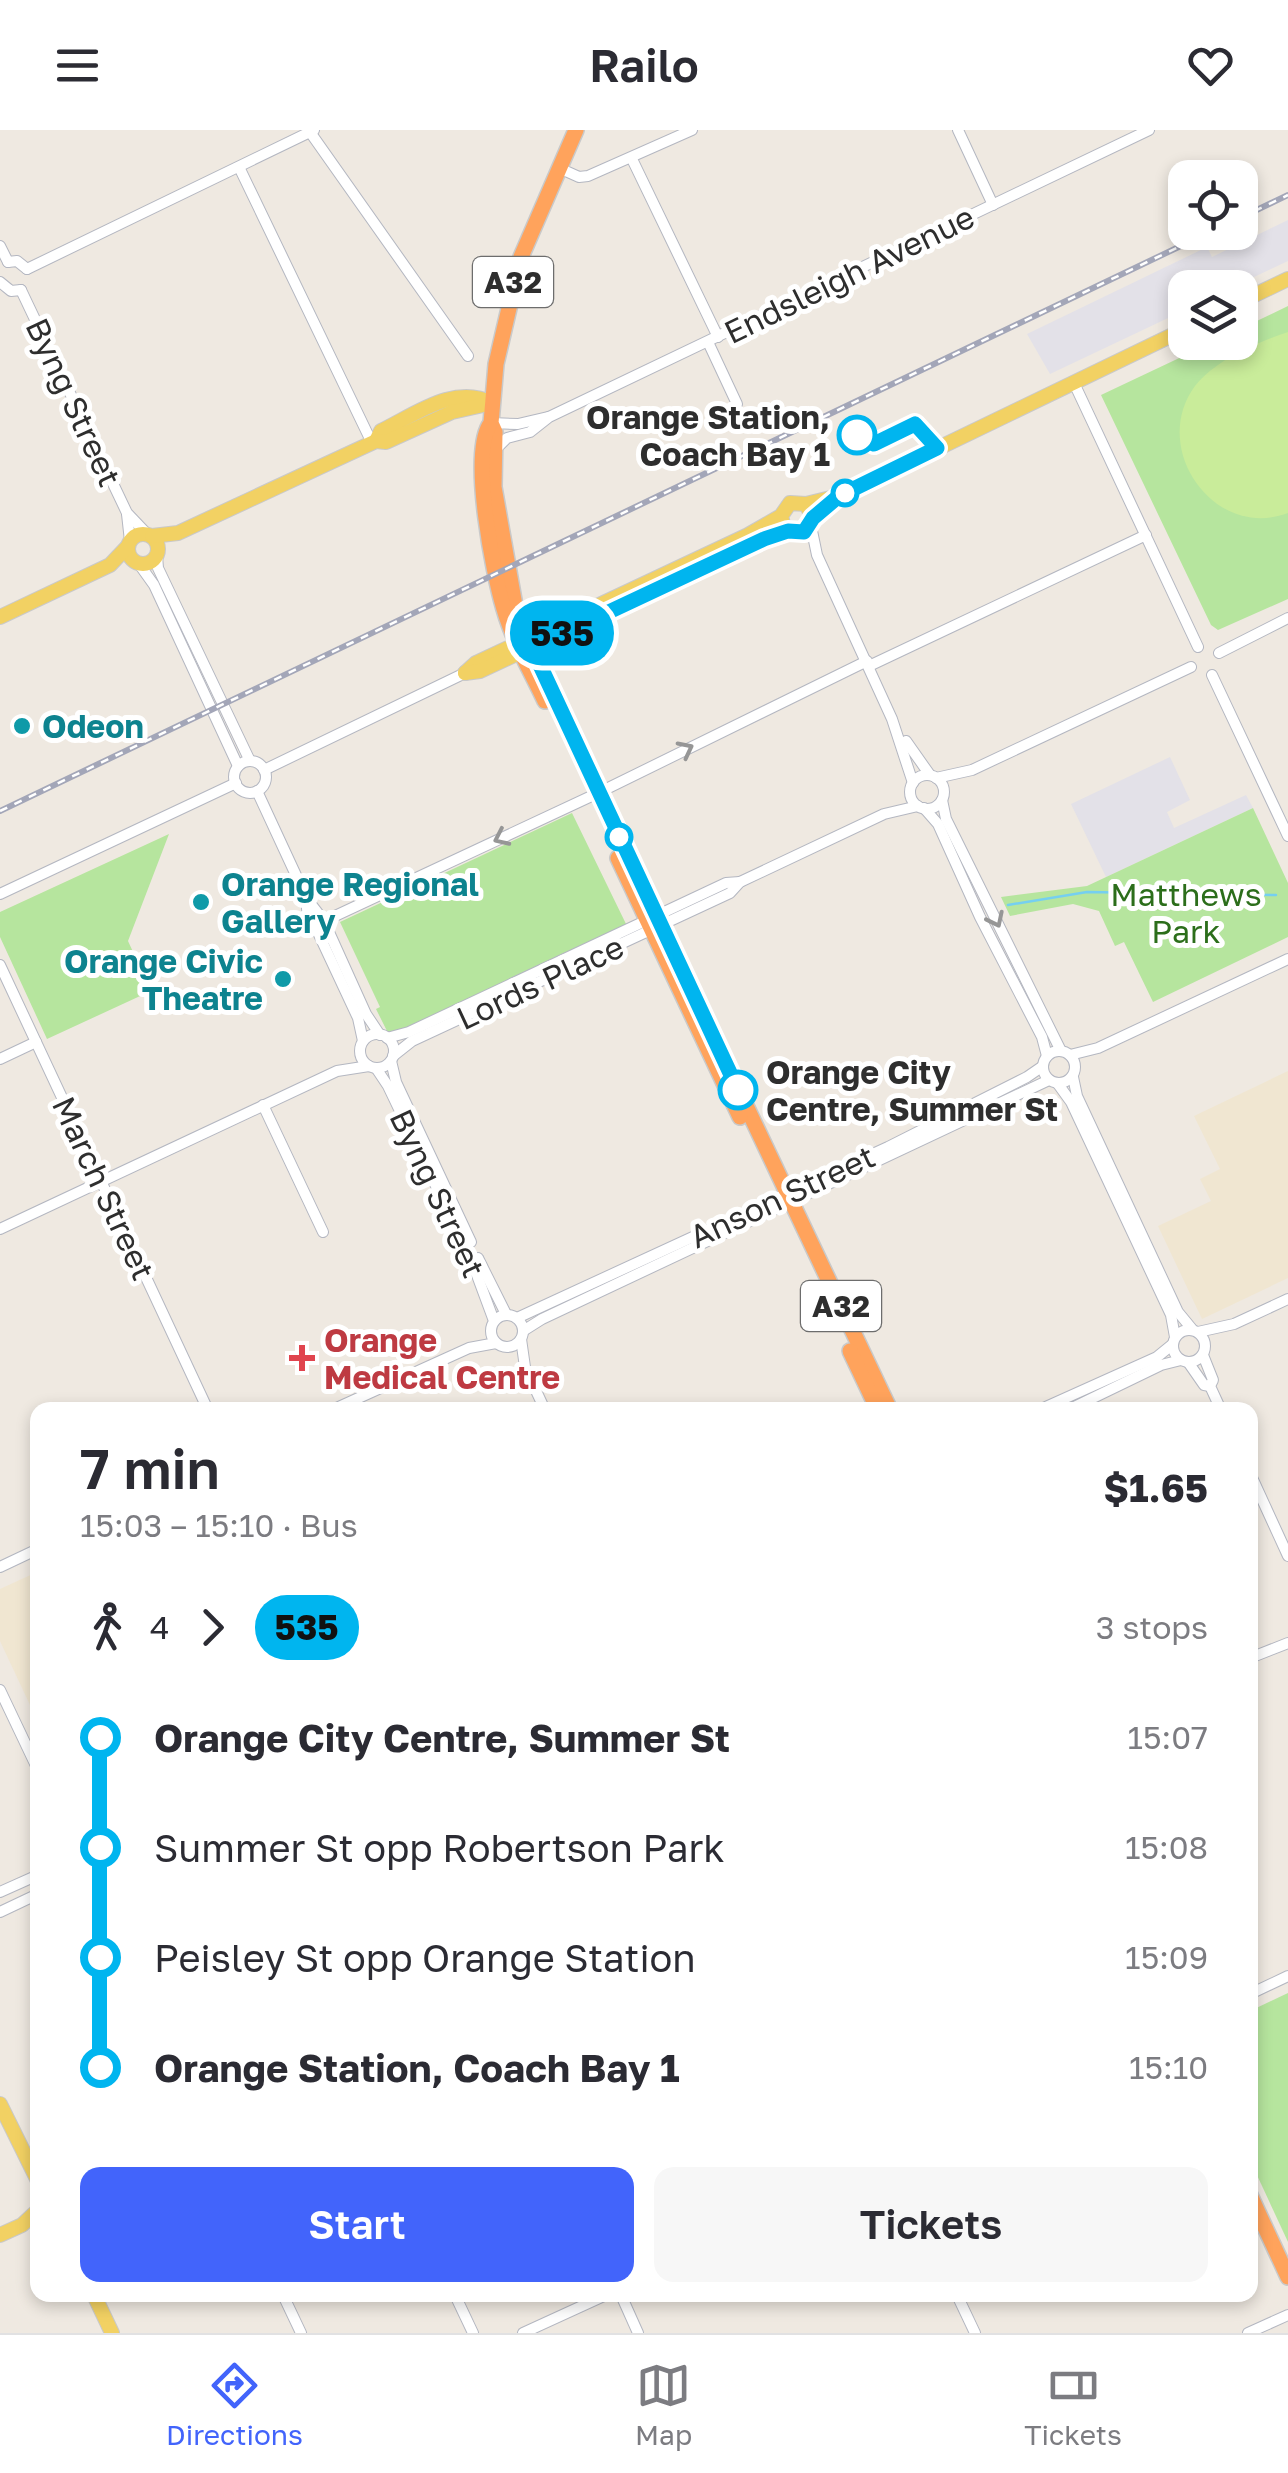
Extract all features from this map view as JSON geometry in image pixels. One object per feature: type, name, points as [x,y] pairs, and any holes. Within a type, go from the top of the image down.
[{"type":"highway","name":"A32","points":[[525,645],[494,487],[492,403],[496,364],[516,271],[576,130]]},
{"type":"highway","name":"A32","points":[[491,422],[485,431],[482,482],[500,592],[784,1199],[874,1402]]},
{"type":"highway","name":"A32","points":[[784,1199],[886,1402]]},
{"type":"highway","points":[[1258,2213],[1288,2277]]},
{"type":"main road","points":[[1258,293],[1288,279]]},
{"type":"main road","points":[[465,673],[480,672],[525,645],[748,535],[780,516],[790,503],[806,504],[839,496],[1168,337]]},
{"type":"main road","points":[[110,565],[137,535],[178,533],[374,442],[386,442],[462,408],[492,403]]},
{"type":"main road","points":[[525,645],[750,545],[792,532],[812,522],[839,496]]},
{"type":"main road","points":[[806,504],[812,522]]},
{"type":"main road","points":[[780,516],[792,532]]},
{"type":"main road","points":[[0,616],[110,565],[151,562],[178,533]]},
{"type":"main road","points":[[149,535],[158,544],[158,554]]},
{"type":"main road","points":[[129,544],[129,556],[137,563]]},
{"type":"main road","points":[[0,2104],[30,2164]]},
{"type":"main road","points":[[0,2235],[30,2224]]},
{"type":"main road","points":[[97,2302],[112,2333]]},
{"type":"street","points":[[559,168],[588,176],[692,130]]},
{"type":"street","points":[[958,130],[994,205]]},
{"type":"street","name":"Endsleigh Avenue","points":[[491,422],[518,424],[549,417],[1149,130]]},
{"type":"street","points":[[27,268],[239,167],[289,136],[312,131],[468,356]]},
{"type":"street","points":[[632,158],[713,340],[737,404]]},
{"type":"street","points":[[239,167],[374,442]]},
{"type":"street","points":[[0,246],[4,266],[17,262],[27,268]]},
{"type":"street","points":[[0,282],[6,290],[20,290],[29,281],[27,268]]},
{"type":"street","name":"Byng Street","points":[[20,290],[126,513],[129,544]]},
{"type":"street","points":[[1074,383],[1198,646]]},
{"type":"street","name":"Endsleigh Avenue","points":[[494,452],[507,438],[530,432],[549,417]]},
{"type":"street","name":"Byng Street","points":[[126,513],[149,535]]},
{"type":"street","points":[[812,522],[817,555],[892,719],[921,807],[938,824],[980,917],[1042,1037],[1053,1082],[1070,1102],[1170,1314],[1175,1353],[1204,1385],[1210,1386]]},
{"type":"street","points":[[792,532],[817,555]]},
{"type":"street","points":[[310,916],[324,921],[1146,535]]},
{"type":"street","points":[[158,554],[158,568],[244,764]]},
{"type":"street","points":[[137,563],[154,585],[244,764]]},
{"type":"street","points":[[1219,653],[1288,618]]},
{"type":"street","points":[[1198,646],[1210,646],[1219,653],[1220,666],[1212,674],[1200,675],[1191,668],[1190,656],[1198,646]]},
{"type":"street","points":[[912,787],[920,777],[972,770],[1191,668]]},
{"type":"street","points":[[264,770],[465,673]]},
{"type":"street","points":[[1212,674],[1288,836]]},
{"type":"street","points":[[892,719],[933,777],[943,797],[946,818],[1065,1053],[1074,1072],[1077,1096],[1178,1312],[1195,1331],[1204,1351],[1210,1386],[1217,1402]]},
{"type":"street","points":[[244,764],[258,764],[264,770],[264,785],[256,791],[242,790],[236,784],[234,774],[244,764]]},
{"type":"street","points":[[921,807],[934,807],[972,770]]},
{"type":"street","points":[[0,894],[236,784]]},
{"type":"street","name":"Lords Place","points":[[884,814],[912,787]]},
{"type":"street","points":[[256,791],[358,1018],[362,1060],[372,1067]]},
{"type":"street","name":"Lords Place","points":[[384,1036],[410,1032],[654,922],[730,893],[740,882],[884,814],[921,807]]},
{"type":"street","points":[[0,1228],[337,1071],[372,1067],[392,1058],[393,1046],[366,1014],[324,921],[307,899]]},
{"type":"street","name":"Lords Place","points":[[392,1058],[412,1041],[654,922]]},
{"type":"street","points":[[1065,1053],[1098,1048],[1288,958]]},
{"type":"street","name":"March Street","points":[[0,966],[204,1402]]},
{"type":"street","points":[[337,1071],[362,1046],[384,1036]]},
{"type":"street","points":[[0,1059],[36,1042]]},
{"type":"street","points":[[1074,1072],[1098,1048]]},
{"type":"street","name":"Anson Street","points":[[501,1345],[1027,1077],[1045,1061],[1065,1053]]},
{"type":"street","name":"Byng Street","points":[[392,1058],[396,1082],[522,1335]]},
{"type":"street","name":"Byng Street","points":[[372,1067],[388,1086],[471,1259],[501,1345]]},
{"type":"street","name":"Anson Street","points":[[492,1326],[1074,1072]]},
{"type":"street","points":[[263,1106],[323,1232]]},
{"type":"street","points":[[1057,1402],[1157,1357],[1182,1330],[1234,1324],[1288,1300]]},
{"type":"street","points":[[1085,1402],[1161,1365],[1184,1361],[1204,1351],[1234,1324]]},
{"type":"street","points":[[469,1348],[492,1326]]},
{"type":"street","points":[[522,1335],[525,1367],[541,1402]]},
{"type":"street","points":[[350,1402],[469,1348],[501,1345],[525,1367]]},
{"type":"street","points":[[1258,1490],[1288,1556]]},
{"type":"street","points":[[0,1567],[30,1553]]},
{"type":"street","points":[[1258,1654],[1285,1642]]},
{"type":"street","points":[[0,1690],[30,1753]]},
{"type":"street","points":[[0,1892],[30,1879]]},
{"type":"street","points":[[0,1912],[30,1898]]},
{"type":"street","points":[[1258,1990],[1288,1976]]},
{"type":"street","points":[[286,2302],[301,2333]]},
{"type":"street","points":[[459,2302],[473,2333]]},
{"type":"street","points":[[523,2333],[591,2302]]},
{"type":"street","points":[[623,2302],[638,2333]]},
{"type":"street","points":[[960,2302],[975,2333]]},
{"type":"street","points":[[1248,2333],[1288,2314]]},
{"type":"shaded area","points":[[1288,220],[1288,261],[1258,275],[1258,270],[1168,270],[1168,318],[1050,374],[1027,334],[1201,250],[1208,250],[1212,257],[1226,250],[1258,250],[1258,235]]},
{"type":"shaded area","points":[[1170,757],[1190,800],[1167,812],[1174,828],[1246,795],[1253,808],[1106,877],[1071,804]]},
{"type":"shaded area","points":[[1288,1071],[1288,1278],[1202,1319],[1158,1226],[1211,1201],[1200,1179],[1220,1169],[1194,1116]]},
{"type":"shaded area","points":[[30,1575],[30,1705],[0,1641],[0,1589]]},
{"type":"green space","points":[[1288,306],[1288,599],[1218,630],[1211,625],[1101,395],[1175,360],[1258,360],[1258,320]]},
{"type":"green space","points":[[1288,332],[1288,513],[1261,518],[1236,514],[1214,501],[1196,483],[1185,461],[1180,436],[1183,410],[1195,386],[1225,360],[1258,360],[1258,344]]},
{"type":"green space","name":"Matthews Park","points":[[1253,808],[1288,883],[1288,937],[1153,1002],[1124,942],[1115,946],[1099,911],[1073,904],[1010,916],[1001,897],[1087,886]]},
{"type":"green space","points":[[572,813],[627,926],[395,1034],[387,1031],[376,1009],[380,1007],[340,922]]},
{"type":"green space","points":[[169,834],[128,941],[151,991],[47,1039],[0,937],[0,912]]},
{"type":"green space","points":[[1288,1993],[1288,2242],[1258,2177],[1258,2007]]},
{"type":"waterway","points":[[1008,905],[1087,892],[1276,895]]},
{"type":"railway","points":[[1258,209],[1288,195]]},
{"type":"railway","points":[[0,811],[1172,250]]},
{"type":"bus line","name":"535","points":[[738,1090],[532,648],[764,539],[788,531],[804,532],[813,518],[839,496],[937,448],[915,424],[874,444],[857,435]]},
{"type":"place","name":"Orange Station, Coach Bay 1","points":[[857,435]]},
{"type":"place","name":"Odeon","points":[[22,726]]},
{"type":"place","name":"Orange Regional Gallery","points":[[201,902]]},
{"type":"place","name":"Orange Civic Theatre","points":[[283,979]]},
{"type":"place","name":"Orange City Centre, Summer St","points":[[738,1090]]},
{"type":"place","name":"Orange Medical Centre","points":[[302,1358]]}]
